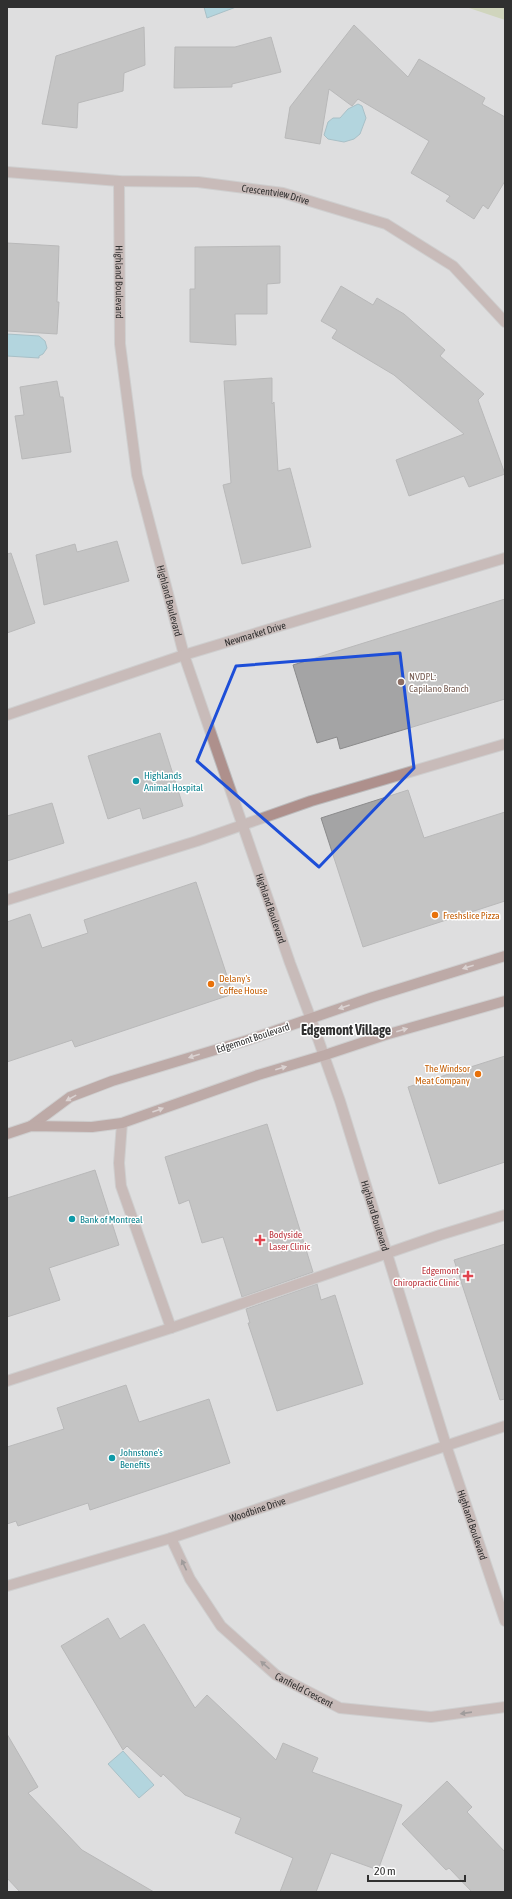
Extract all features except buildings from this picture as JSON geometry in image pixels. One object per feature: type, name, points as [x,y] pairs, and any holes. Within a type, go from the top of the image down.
[{"type":"main road","name":"Edgemont Boulevard","points":[[7,1134],[31,1126],[70,1097],[112,1081],[248,1040],[373,997],[505,956]]},
{"type":"main road","name":"Edgemont Boulevard","points":[[31,1126],[92,1127],[122,1124],[258,1075],[385,1035],[505,1001]]},
{"type":"street","name":"Crescentview Drive","points":[[7,172],[119,181],[198,182],[282,193],[386,224],[453,266],[505,322]]},
{"type":"street","name":"Highland Boulevard","points":[[119,181],[120,344],[137,475],[184,655],[290,963],[325,1055],[446,1445],[505,1621]]},
{"type":"street","name":"Newmarket Drive","points":[[7,715],[184,655],[505,558]]},
{"type":"street","points":[[7,900],[197,841],[311,801],[505,744]]},
{"type":"street","points":[[122,1124],[119,1163],[121,1186],[171,1328]]},
{"type":"street","points":[[7,1380],[171,1328],[387,1254],[505,1216]]},
{"type":"street","name":"Woodbine Drive","points":[[7,1586],[171,1538],[505,1426]]},
{"type":"street","name":"Canfield Crescent","points":[[171,1538],[190,1579],[221,1626],[276,1675],[332,1704],[340,1708],[431,1717],[505,1707]]},
{"type":"highlighted area","points":[[400,653],[414,768],[319,867],[197,761],[236,666]]},
{"type":"green space","points":[[466,7],[505,7],[505,20]]},
{"type":"water","points":[[204,7],[236,7],[207,18]]},
{"type":"water","points":[[358,104],[362,106],[366,118],[360,134],[354,139],[344,142],[328,139],[324,135],[328,122],[333,118],[340,118],[348,109]]},
{"type":"water","points":[[7,334],[39,336],[45,341],[47,348],[43,354],[39,356],[39,358],[7,356]]},
{"type":"water","points":[[123,1751],[154,1785],[139,1798],[108,1764]]},
{"type":"place","name":"NVDPL: Capilano Branch","points":[[401,682]]},
{"type":"place","name":"Highlands Animal Hospital","points":[[136,781]]},
{"type":"place","name":"Freshslice Pizza","points":[[435,915]]},
{"type":"place","name":"Delany's Coffee House","points":[[211,984]]},
{"type":"place","name":"The Windsor Meat Company","points":[[478,1074]]},
{"type":"place","name":"Bank of Montreal","points":[[72,1219]]},
{"type":"place","name":"Bodyside Laser Clinic","points":[[260,1240]]},
{"type":"place","name":"Edgemont Chiropractic Clinic","points":[[468,1276]]},
{"type":"place","name":"Johnstone's Benefits","points":[[112,1458]]},
{"type":"district","name":"Edgemont Village","points":[[346,1030]]}]
